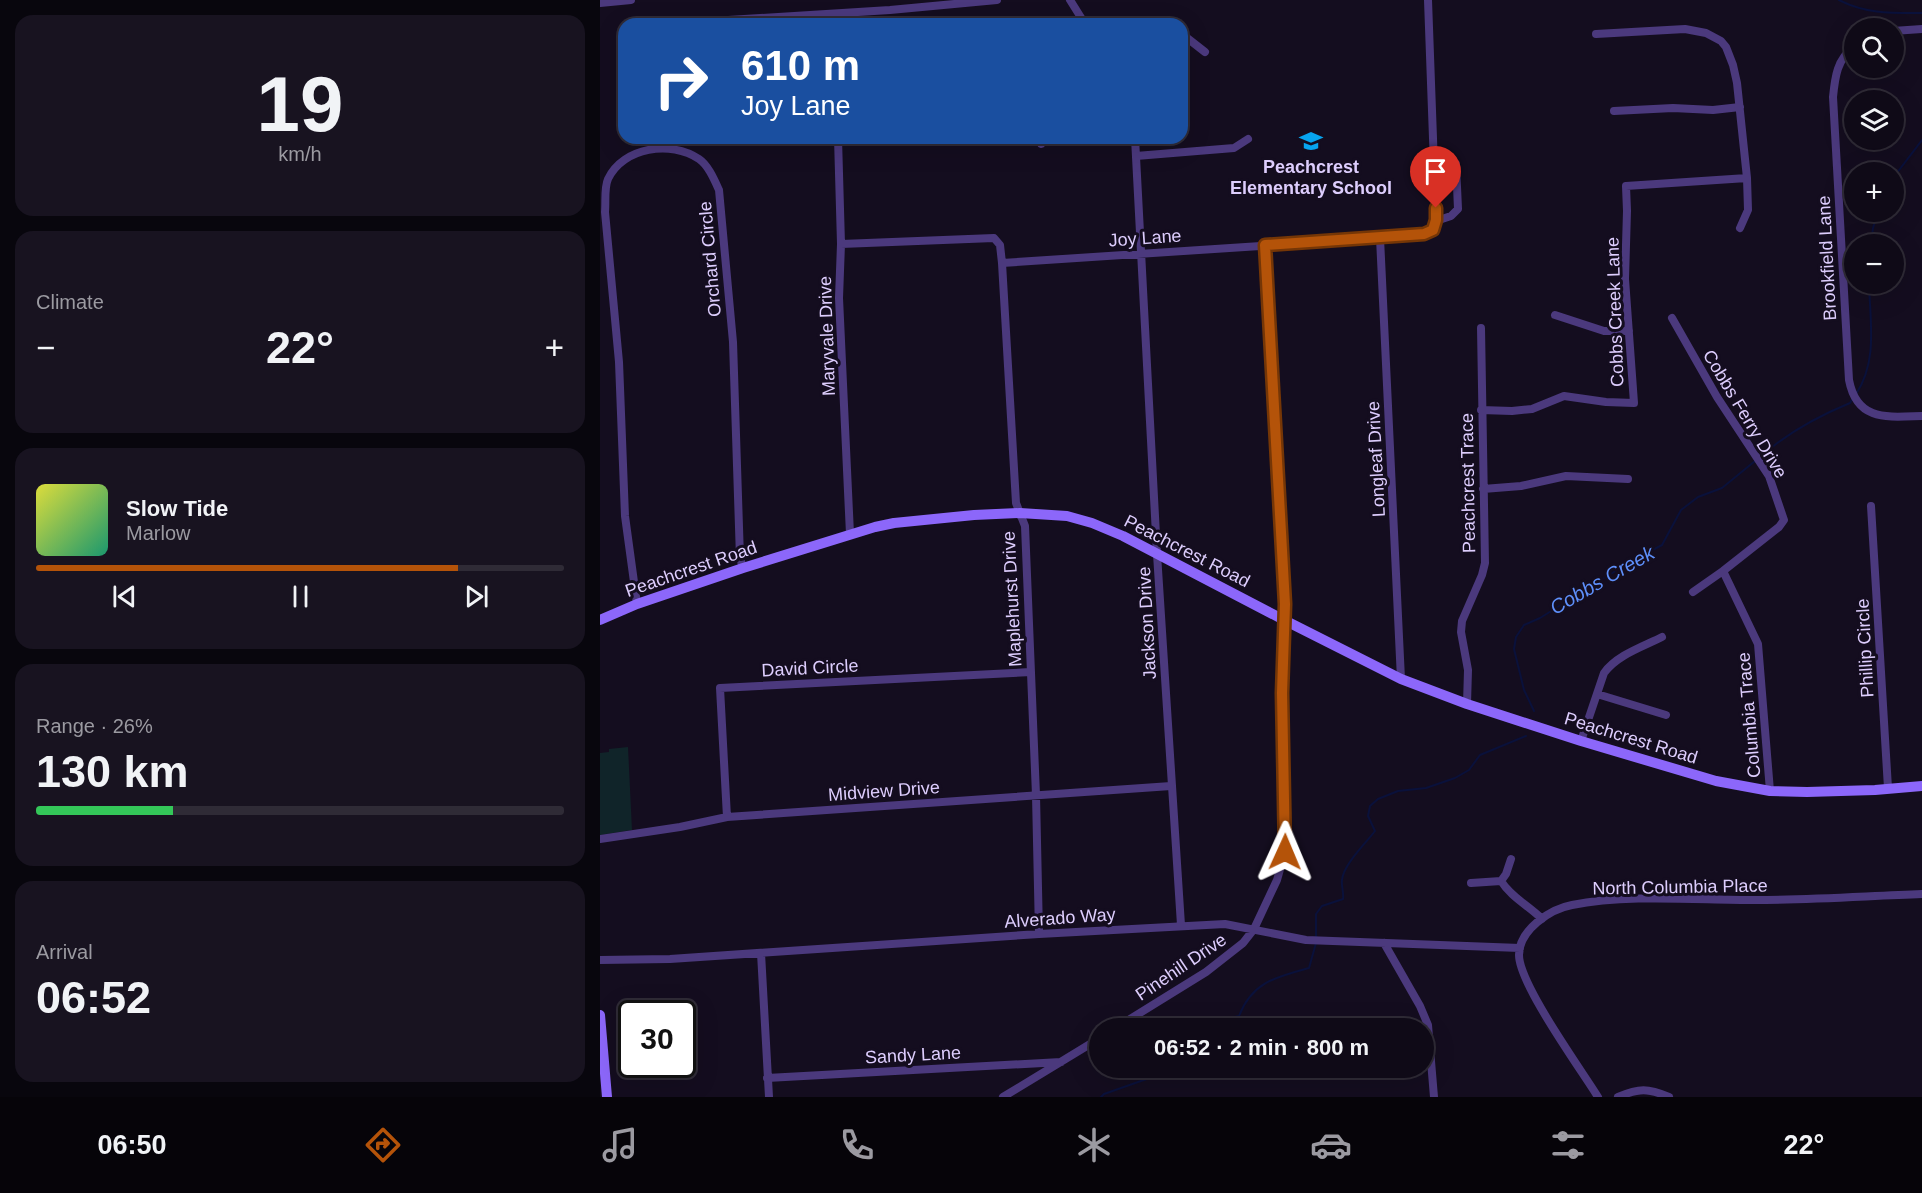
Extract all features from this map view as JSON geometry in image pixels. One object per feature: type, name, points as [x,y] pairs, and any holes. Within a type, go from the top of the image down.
[{"type":"street","points":[[600,3],[631,0]]},
{"type":"street","points":[[758,18],[997,0]]},
{"type":"street","points":[[1070,0],[1081,18]]},
{"type":"street","points":[[1428,0],[1436,220]]},
{"type":"street","points":[[832,13],[832,18]]},
{"type":"street","points":[[1596,34],[1685,29],[1706,33],[1721,41],[1730,54],[1740,107],[1749,210],[1740,228]]},
{"type":"street","points":[[1904,30],[1922,29]]},
{"type":"street","points":[[1188,39],[1205,52]]},
{"type":"street","name":"Brookfield Lane","points":[[1844,55],[1835,77],[1833,97],[1850,387],[1862,408],[1876,416],[1922,416]]},
{"type":"street","points":[[1614,111],[1673,108],[1713,110],[1740,107]]},
{"type":"street","points":[[1136,156],[1233,148],[1248,139]]},
{"type":"street","name":"Maryvale Drive","points":[[837,144],[841,244],[839,298],[850,534]]},
{"type":"street","name":"Jackson Drive","points":[[1135,144],[1171,786],[1181,926]]},
{"type":"street","name":"Orchard Circle","points":[[637,604],[625,516],[619,362],[605,212],[607,182],[613,171],[639,153],[654,149],[670,148],[684,151],[700,160],[719,190],[733,342],[740,558],[743,568]]},
{"type":"street","name":"Joy Lane","points":[[1002,263],[1424,234],[1433,230],[1436,220],[1451,216],[1458,209],[1456,164],[1434,162]]},
{"type":"street","name":"Cobbs Creek Lane","points":[[1481,410],[1532,409],[1564,396],[1634,403],[1625,279],[1626,186],[1747,178]]},
{"type":"street","points":[[841,244],[994,238],[1000,245],[1002,263]]},
{"type":"street","name":"Longleaf Drive","points":[[1380,238],[1401,679]]},
{"type":"street","name":"Pinehill Drive","points":[[1132,1018],[1206,972],[1243,943],[1254,929],[1277,880],[1285,852],[1282,693],[1285,604],[1265,245]]},
{"type":"street","name":"Maplehurst Drive","points":[[1002,263],[1016,503],[1025,526],[1039,934]]},
{"type":"street","points":[[1555,315],[1604,331],[1629,331]]},
{"type":"street","name":"Cobbs Ferry Drive","points":[[1672,318],[1717,397],[1769,476],[1784,520],[1779,527],[1693,592]]},
{"type":"street","name":"Peachcrest Trace","points":[[1467,704],[1468,670],[1461,632],[1462,621],[1485,563],[1481,328]]},
{"type":"street","points":[[1483,489],[1521,486],[1566,476],[1628,479]]},
{"type":"street","name":"Phillip Circle","points":[[1871,506],[1888,788]]},
{"type":"street","name":"Peachcrest Road","points":[[600,620],[637,604],[743,568],[850,534],[899,522],[1020,513],[1067,516],[1123,536],[1401,679],[1467,704],[1581,741],[1716,781],[1770,791],[1875,790],[1922,786]]},
{"type":"street","name":"Columbia Trace","points":[[1723,571],[1758,644],[1770,791]]},
{"type":"street","points":[[1581,741],[1609,666],[1662,637]]},
{"type":"street","name":"David Circle","points":[[728,817],[720,688],[1031,672]]},
{"type":"street","points":[[1597,694],[1666,715]]},
{"type":"street","name":"Midview Drive","points":[[600,839],[728,817],[1171,786]]},
{"type":"street","points":[[1501,881],[1511,860]]},
{"type":"street","points":[[1471,883],[1501,881]]},
{"type":"street","points":[[1501,881],[1512,896],[1530,907],[1542,919]]},
{"type":"street","name":"North Columbia Place","points":[[1520,948],[1526,934],[1542,919],[1556,910],[1571,905],[1623,900],[1757,900],[1922,894]]},
{"type":"street","name":"Alverado Way","points":[[600,960],[670,959],[1225,924],[1306,940],[1520,948]]},
{"type":"street","points":[[1384,943],[1420,1006],[1428,1025],[1434,1097]]},
{"type":"street","points":[[1520,948],[1522,968],[1539,1004],[1598,1097]]},
{"type":"street","points":[[761,953],[769,1097]]},
{"type":"street","points":[[600,1015],[607,1097]]},
{"type":"street","points":[[1003,1097],[1089,1045]]},
{"type":"street","name":"Sandy Lane","points":[[767,1078],[1061,1062]]},
{"type":"street","points":[[1618,1097],[1639,1089],[1656,1091],[1669,1097]]},
{"type":"green space","points":[[628,747],[632,830],[600,835],[600,753],[609,752],[609,749]]},
{"type":"waterway","points":[[1839,0],[1869,10],[1890,13],[1922,13]]},
{"type":"waterway","name":"Cobbs Creek","points":[[1904,164],[1922,140]]},
{"type":"waterway","name":"Cobbs Creek","points":[[1872,234],[1875,222]]},
{"type":"waterway","name":"Cobbs Creek","points":[[1856,394],[1863,381],[1870,354],[1869,294]]},
{"type":"waterway","name":"Cobbs Creek","points":[[1760,457],[1791,433],[1850,403],[1853,398]]},
{"type":"waterway","name":"Cobbs Creek","points":[[1534,711],[1524,690],[1514,649],[1516,637],[1524,625],[1540,618],[1630,562],[1662,545],[1681,510],[1698,497],[1722,488],[1755,461]]},
{"type":"waterway","name":"Cobbs Creek","points":[[1316,937],[1316,914],[1322,906],[1343,899],[1343,874],[1375,831],[1368,816],[1370,806],[1378,799],[1398,791],[1426,788],[1455,778],[1469,770],[1480,755],[1526,736]]},
{"type":"waterway","name":"Cobbs Creek","points":[[1230,1018],[1239,1016],[1244,1005],[1258,988],[1276,978],[1309,968],[1316,943]]},
{"type":"waterway","name":"Cobbs Creek","points":[[1101,1097],[1149,1078]]},
{"type":"place","name":"Peachcrest Elementary School","points":[[1311,141]]},
{"type":"route","points":[[1285,852],[1282,693],[1285,604],[1265,245],[1424,234],[1433,230],[1436,208]]}]
